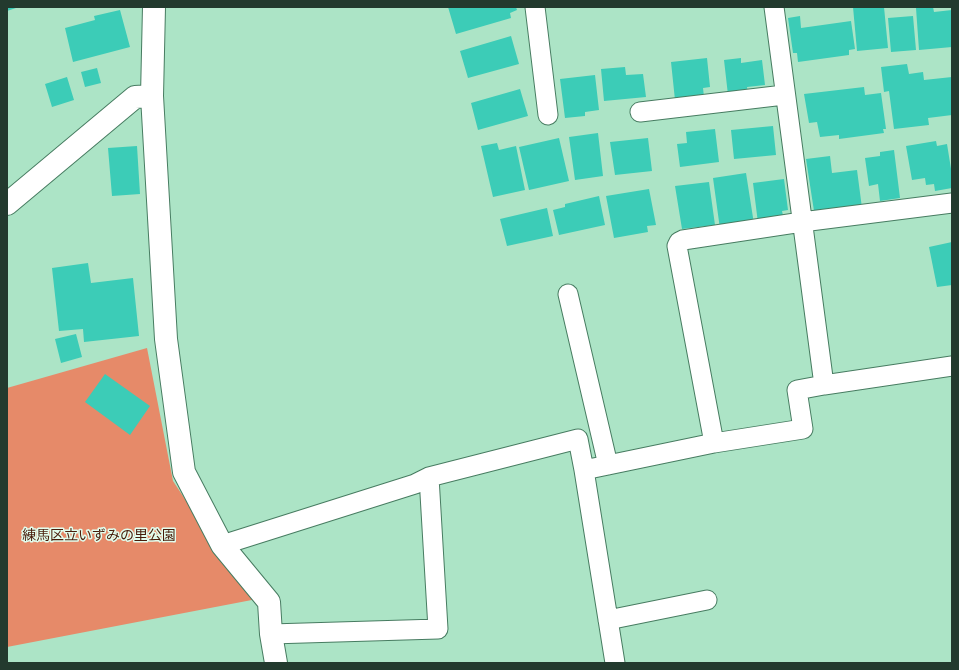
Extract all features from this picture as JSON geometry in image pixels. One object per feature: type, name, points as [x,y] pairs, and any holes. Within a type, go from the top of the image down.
[{"type":"street","points":[[154,7],[152,96],[166,339],[184,472],[222,545],[269,602],[271,634],[276,663]]},
{"type":"street","points":[[7,204],[135,97],[152,96]]},
{"type":"lane","points":[[534,7],[548,115]]},
{"type":"lane","points":[[774,7],[784,95],[824,385]]},
{"type":"lane","points":[[640,112],[784,95]]},
{"type":"lane","points":[[714,443],[677,246],[679,242],[683,240],[802,222],[952,203]]},
{"type":"lane","points":[[568,294],[608,465]]},
{"type":"lane","points":[[584,470],[714,443],[803,428],[797,390],[952,366]]},
{"type":"lane","points":[[222,545],[415,484],[429,477],[578,439],[615,663]]},
{"type":"lane","points":[[271,634],[438,629],[429,477]]},
{"type":"lane","points":[[608,620],[707,600]]},
{"type":"green space","name":"練馬区立いずみの里公園","points":[[147,348],[173,481],[216,546],[257,599],[7,647],[7,388]]},
{"type":"building","points":[[7,7],[19,7],[7,11]]},
{"type":"building","points":[[448,7],[516,7],[517,10],[510,13],[511,18],[456,34]]},
{"type":"building","points":[[853,7],[884,7],[888,48],[857,51]]},
{"type":"building","points":[[933,7],[934,12],[952,10],[952,47],[919,50],[916,8]]},
{"type":"building","points":[[120,10],[130,47],[73,62],[65,28],[95,20],[94,16]]},
{"type":"building","points":[[800,16],[801,28],[851,21],[855,49],[849,50],[849,55],[798,62],[797,53],[793,53],[788,18]]},
{"type":"building","points":[[913,16],[916,50],[891,52],[888,18]]},
{"type":"building","points":[[511,36],[519,64],[468,78],[460,51]]},
{"type":"building","points":[[707,58],[710,87],[703,88],[704,97],[675,100],[671,62]]},
{"type":"building","points":[[741,58],[741,63],[762,60],[765,85],[747,87],[748,93],[728,95],[724,60]]},
{"type":"building","points":[[907,64],[909,74],[923,72],[924,80],[952,77],[952,115],[928,118],[929,125],[894,129],[889,91],[884,92],[881,67]]},
{"type":"building","points":[[625,67],[626,75],[643,74],[646,97],[604,101],[601,69]]},
{"type":"building","points":[[97,68],[101,83],[85,87],[81,72]]},
{"type":"building","points":[[595,75],[599,110],[585,112],[585,116],[565,118],[560,79]]},
{"type":"building","points":[[67,77],[74,100],[52,107],[45,84]]},
{"type":"building","points":[[864,87],[865,95],[881,93],[886,129],[883,129],[884,133],[839,139],[839,135],[820,137],[817,122],[809,123],[804,94]]},
{"type":"building","points":[[520,89],[528,116],[478,130],[471,103]]},
{"type":"building","points":[[773,126],[776,155],[734,159],[731,130]]},
{"type":"building","points":[[715,129],[719,162],[680,167],[677,144],[687,143],[686,132]]},
{"type":"building","points":[[598,133],[603,176],[575,180],[569,137]]},
{"type":"building","points":[[559,138],[569,181],[529,190],[519,147]]},
{"type":"building","points":[[648,138],[652,171],[615,175],[610,142]]},
{"type":"building","points":[[936,141],[937,146],[947,144],[952,175],[952,188],[935,191],[934,184],[926,185],[925,178],[912,180],[906,146]]},
{"type":"building","points":[[497,143],[499,150],[516,146],[525,190],[493,197],[481,146]]},
{"type":"building","points":[[137,146],[140,194],[112,196],[108,148]]},
{"type":"building","points":[[894,150],[900,198],[880,201],[878,184],[869,186],[865,158],[880,156],[880,152]]},
{"type":"building","points":[[830,156],[832,173],[857,170],[862,208],[817,214],[817,210],[814,211],[806,159]]},
{"type":"building","points":[[746,173],[754,224],[720,229],[713,178]]},
{"type":"building","points":[[784,179],[788,210],[782,211],[784,220],[758,223],[753,183]]},
{"type":"building","points":[[709,182],[715,225],[682,229],[675,186]]},
{"type":"building","points":[[649,189],[656,225],[647,226],[648,232],[614,238],[606,196]]},
{"type":"building","points":[[599,196],[605,225],[559,235],[553,210],[565,207],[565,204]]},
{"type":"building","points":[[547,208],[553,236],[507,246],[500,219]]},
{"type":"building","points":[[952,242],[952,285],[937,287],[929,247]]},
{"type":"building","points":[[88,263],[91,283],[133,278],[139,336],[84,342],[83,329],[59,331],[52,268]]},
{"type":"building","points":[[76,334],[82,357],[61,363],[55,339]]},
{"type":"building","points":[[105,374],[150,406],[130,435],[85,402]]}]
